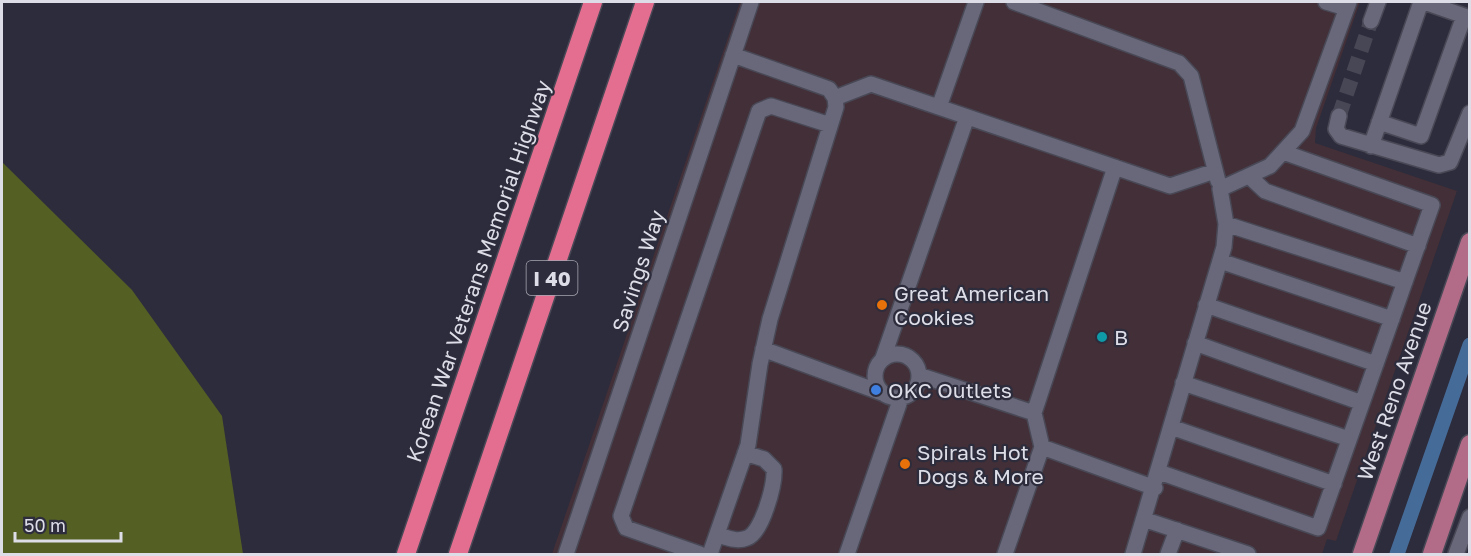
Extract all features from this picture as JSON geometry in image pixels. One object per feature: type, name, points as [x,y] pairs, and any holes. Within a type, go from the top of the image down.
[{"type":"highway","name":"Korean War Veterans Memorial Highway","points":[[406,555],[593,2]]},
{"type":"highway","name":"I 40","points":[[458,555],[645,2]]},
{"type":"main road","name":"West Reno Avenue","points":[[1362,555],[1470,242]]},
{"type":"main road","points":[[1432,555],[1470,444]]},
{"type":"street","name":"Savings Way","points":[[569,554],[751,2]]},
{"type":"street","points":[[939,107],[976,2]]},
{"type":"street","points":[[1014,2],[1179,63],[1191,76],[1220,189],[1226,224],[1224,247],[1183,383],[1146,520],[1133,555]]},
{"type":"street","points":[[1220,189],[1270,166],[1302,131],[1347,5],[1326,2]]},
{"type":"street","points":[[1371,21],[1378,2]]},
{"type":"street","points":[[1371,146],[1379,122],[1422,2],[1467,17],[1421,136],[1379,122]]},
{"type":"street","points":[[710,555],[745,453],[763,349],[836,107],[835,98],[829,89],[733,55]]},
{"type":"street","points":[[835,98],[872,84],[1170,186],[1215,171]]},
{"type":"street","points":[[700,555],[626,528],[621,516],[759,111],[771,106],[830,125]]},
{"type":"street","points":[[1339,116],[1337,134],[1430,164],[1450,162],[1470,113]]},
{"type":"street","points":[[882,393],[874,380],[874,372],[884,358],[967,117]]},
{"type":"street","points":[[1159,472],[1318,528],[1432,205],[1283,152]]},
{"type":"street","points":[[1005,555],[1042,447],[1034,412],[1115,167]]},
{"type":"street","points":[[1249,176],[1265,191],[1418,246]]},
{"type":"street","points":[[1226,224],[1405,282]]},
{"type":"street","points":[[1220,261],[1392,320]]},
{"type":"street","points":[[1206,305],[1376,364]]},
{"type":"street","points":[[1195,343],[1362,403]]},
{"type":"street","points":[[763,349],[889,397],[901,398],[915,389],[919,375],[914,361],[909,356],[895,353],[884,358]]},
{"type":"street","points":[[919,375],[1034,412]]},
{"type":"street","points":[[1183,383],[1349,439]]},
{"type":"street","points":[[847,555],[901,398]]},
{"type":"street","points":[[1171,427],[1334,484]]},
{"type":"street","points":[[1042,447],[1155,488]]},
{"type":"street","points":[[718,535],[737,540],[745,539],[753,535],[759,527],[775,478],[774,469],[764,459],[745,453]]},
{"type":"street","points":[[1456,555],[1470,517]]},
{"type":"street","points":[[1146,520],[1177,530],[1216,549],[1248,555]]},
{"type":"street","points":[[1168,555],[1177,530]]},
{"type":"shaded area","points":[[740,2],[1360,2],[1316,128],[1315,143],[1457,191],[1336,541],[1327,539],[1322,554],[552,554]]},
{"type":"green space","points":[[2,162],[132,290],[222,416],[243,554],[2,554]]},
{"type":"waterway","points":[[1397,554],[1470,345]]},
{"type":"tunnel","points":[[1339,116],[1371,21]]},
{"type":"place","name":"Great American Cookies","points":[[882,305]]},
{"type":"place","name":"B","points":[[1102,337]]},
{"type":"place","name":"OKC Outlets","points":[[876,390]]},
{"type":"place","name":"Spirals Hot Dogs & More","points":[[905,464]]}]
